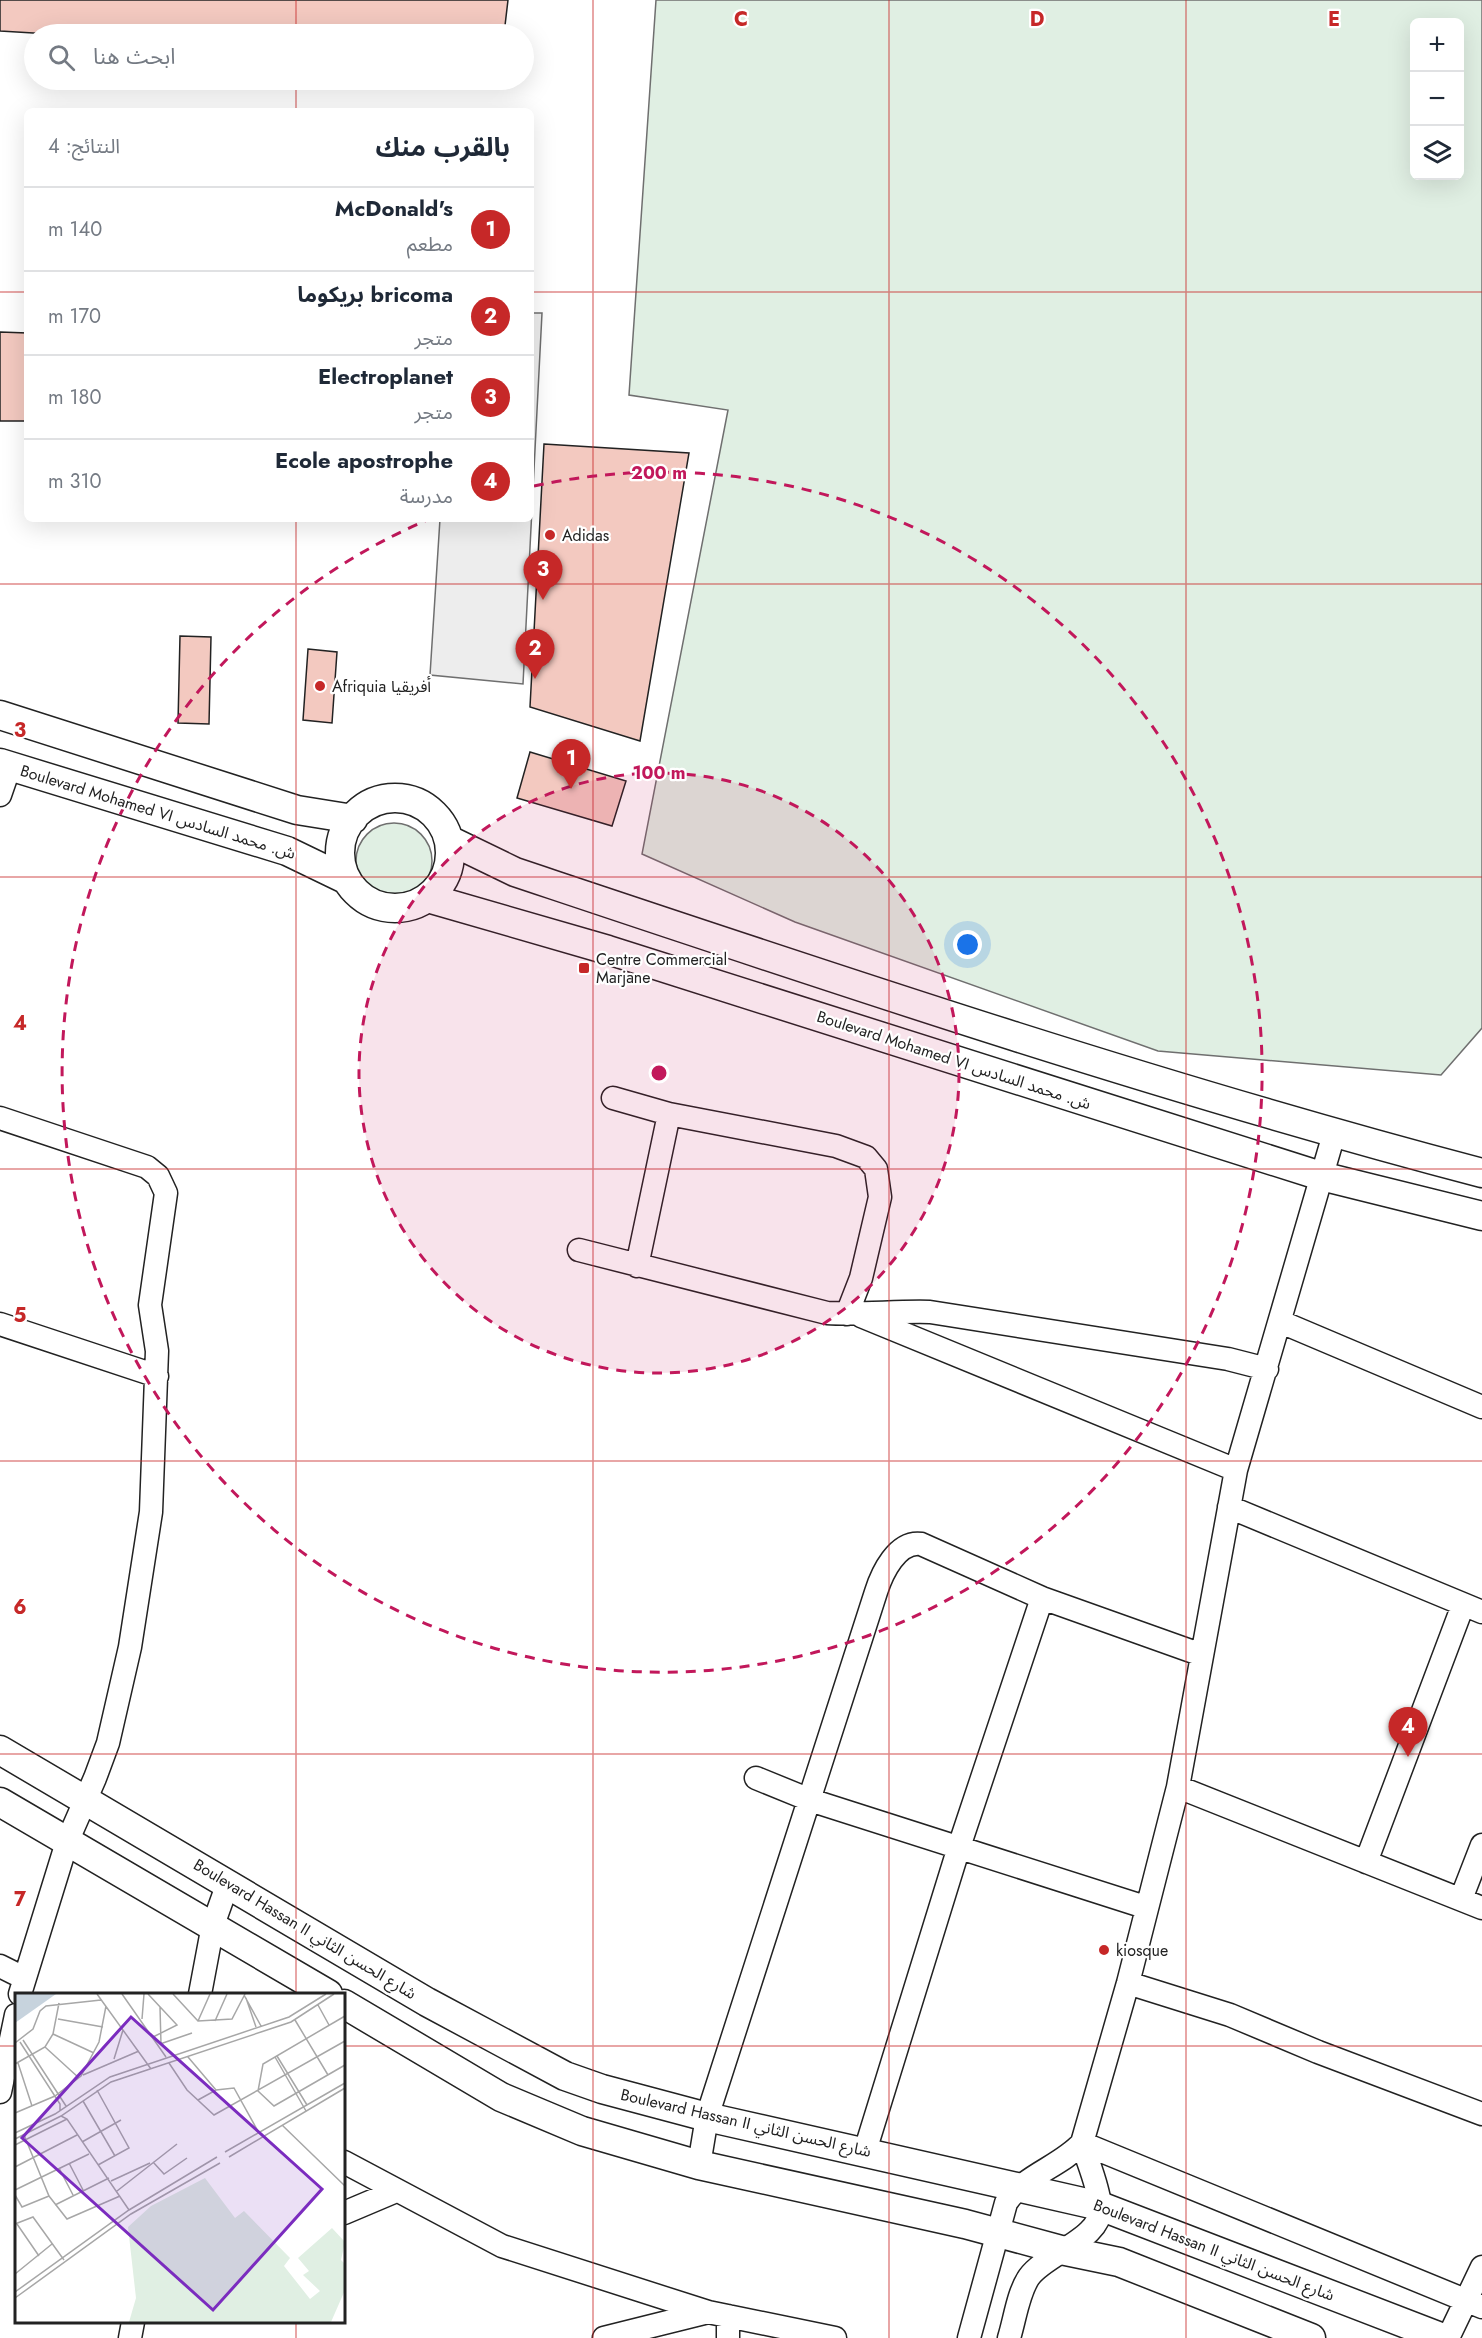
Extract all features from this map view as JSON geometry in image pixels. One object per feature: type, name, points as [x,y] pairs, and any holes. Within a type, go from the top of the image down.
[{"type":"main road","points":[[0,715],[286,807],[324,816],[353,819]]},
{"type":"main road","name":"Boulevard Mohamed VI ش. محمد السادس","points":[[5,765],[287,851],[348,880]]},
{"type":"main road","points":[[400,798],[416,802],[437,817],[449,840],[450,862],[442,882],[428,898],[411,906],[393,908],[375,904],[359,894],[348,880],[341,862],[341,844],[353,819],[358,812],[384,799],[400,798]]},
{"type":"main road","points":[[449,840],[515,872],[1086,1060],[1334,1134],[1482,1173]]},
{"type":"main road","name":"Boulevard Mohamed VI ش. محمد السادس","points":[[428,898],[608,950],[1321,1176],[1482,1216]]},
{"type":"main road","points":[[608,950],[620,906]]},
{"type":"main road","name":"Boulevard Hassan II شارع الحسن الثاني","points":[[0,1750],[528,2058],[565,2076],[602,2090],[707,2117],[1020,2186],[1100,2206],[1443,2338]]},
{"type":"main road","points":[[0,1802],[213,1925],[325,1993]]},
{"type":"main road","points":[[345,2005],[501,2097],[536,2114],[582,2131],[699,2165],[1119,2262],[1311,2338]]},
{"type":"street","points":[[0,795],[5,765]]},
{"type":"street","points":[[613,1098],[669,1114],[836,1146],[866,1157],[876,1169],[880,1197],[854,1315]]},
{"type":"street","points":[[637,1266],[669,1114]]},
{"type":"street","points":[[0,1118],[147,1167],[159,1176],[165,1193],[150,1305],[157,1351],[151,1512],[130,1647],[108,1743],[67,1842],[22,1986],[1,1967]]},
{"type":"street","points":[[969,2338],[1006,2203],[1020,2186],[1070,2157],[1082,2144],[1128,1983],[1145,1907],[1178,1787],[1236,1470],[1334,1134]]},
{"type":"street","points":[[579,1250],[786,1304],[854,1315],[1236,1470]]},
{"type":"street","points":[[854,1315],[889,1311],[930,1312],[1228,1359],[1267,1369]]},
{"type":"street","points":[[1281,1322],[1482,1407]]},
{"type":"street","points":[[0,1324],[157,1376]]},
{"type":"street","points":[[1229,1507],[1472,1608],[1366,1862]]},
{"type":"street","points":[[699,2165],[707,2117],[880,1579],[888,1564],[908,1545],[921,1544],[1042,1598],[1202,1655]]},
{"type":"street","points":[[865,2151],[959,1847],[1042,1598]]},
{"type":"street","points":[[756,1778],[810,1800],[1145,1907]]},
{"type":"street","points":[[1178,1787],[1482,1908]]},
{"type":"street","points":[[1461,1899],[1482,1845]]},
{"type":"street","points":[[200,1993],[213,1925],[228,1883]]},
{"type":"street","points":[[1128,1983],[1230,2015],[1318,2052],[1482,2114]]},
{"type":"street","points":[[0,2092],[3,2064],[15,2019]]},
{"type":"street","points":[[1009,2338],[1027,2279],[1044,2260],[1092,2230],[1099,2217],[1100,2206],[1082,2144]]},
{"type":"street","points":[[1082,2144],[1474,2304]]},
{"type":"street","points":[[345,2163],[502,2246],[721,2322],[835,2338]]},
{"type":"street","points":[[345,2213],[396,2191]]},
{"type":"street","points":[[1448,2338],[1474,2304],[1482,2266]]},
{"type":"street","points":[[604,2338],[721,2322]]},
{"type":"street","points":[[130,2338],[133,2323]]},
{"type":"green space","points":[[656,0],[1482,0],[1482,1028],[1441,1075],[1158,1051],[795,922],[642,854],[728,410],[629,395]]},
{"type":"green space","points":[[394,823],[408,826],[421,834],[429,847],[432,861],[429,875],[421,888],[408,896],[394,899],[380,896],[367,888],[359,875],[356,861],[359,847],[367,834],[380,826]]},
{"type":"shaded area","points":[[534,313],[542,313],[534,469]]},
{"type":"shaded area","points":[[440,522],[531,522],[523,684],[430,675]]},
{"type":"building","points":[[0,0],[508,0],[505,24],[24,24],[24,32],[0,31]]},
{"type":"building","points":[[0,332],[24,333],[24,421],[0,421]]},
{"type":"building","points":[[544,444],[689,453],[640,741],[530,707]]},
{"type":"building","points":[[180,636],[211,637],[209,724],[178,723]]},
{"type":"building","name":"Afriquia أفريقيا","points":[[308,649],[337,652],[332,723],[303,720]]},
{"type":"building","points":[[530,752],[626,781],[612,826],[517,798]]},
{"type":"place","name":"Adidas","points":[[550,535]]},
{"type":"place","name":"Electroplanet","points":[[543,600]]},
{"type":"place","name":"bricoma بريكوما","points":[[535,679]]},
{"type":"place","name":"Afriquia أفريقيا","points":[[320,686]]},
{"type":"place","name":"McDonald's","points":[[571,789]]},
{"type":"place","name":"Centre Commercial Marjane","points":[[584,968]]},
{"type":"place","name":"Ecole apostrophe","points":[[1408,1757]]},
{"type":"place","name":"kiosque","points":[[1104,1950]]}]
